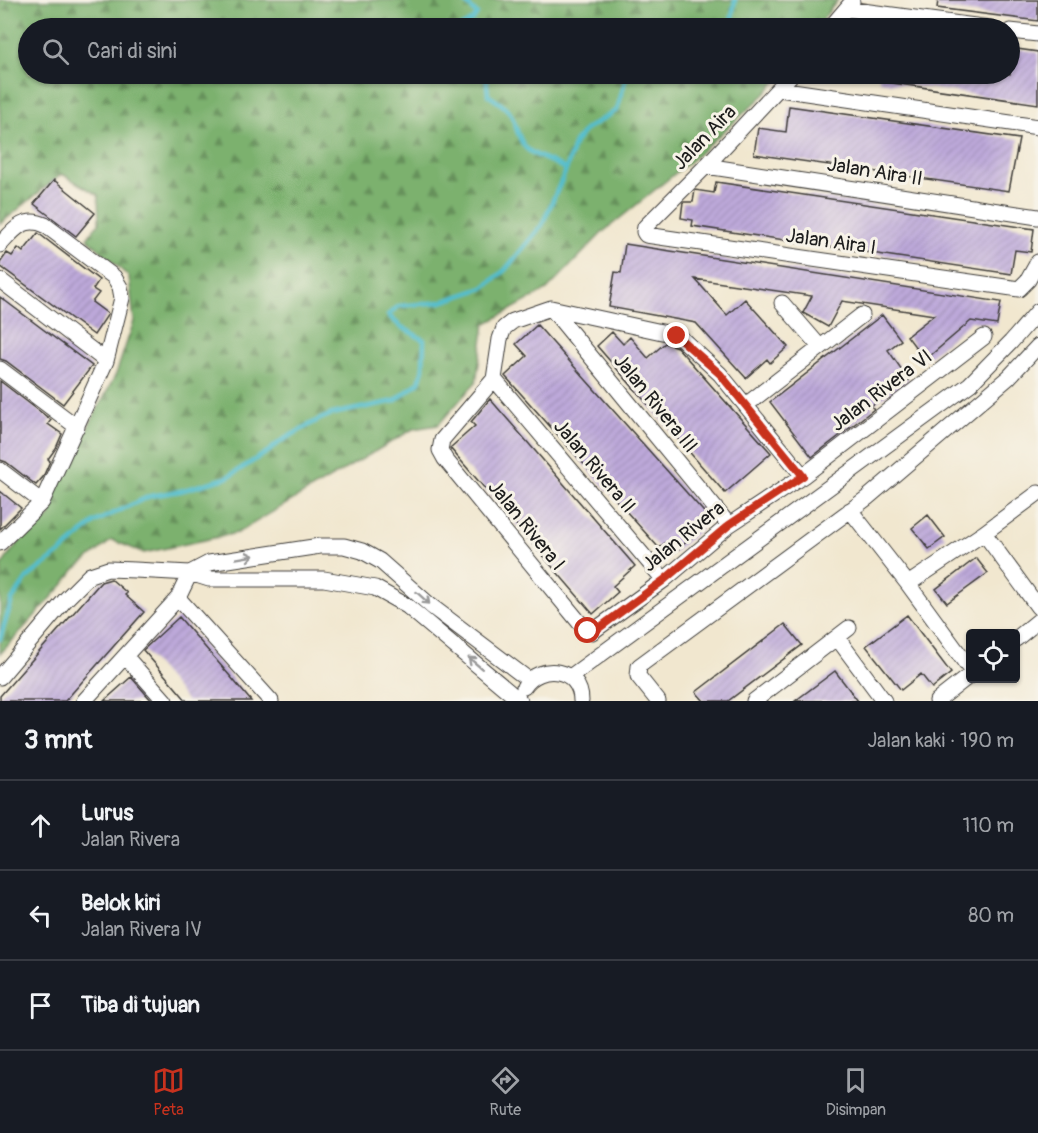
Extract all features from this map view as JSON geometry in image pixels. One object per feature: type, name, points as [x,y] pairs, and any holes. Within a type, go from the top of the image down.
[{"type":"street","points":[[838,18],[850,4],[932,18]]},
{"type":"street","points":[[1020,32],[1038,34]]},
{"type":"street","name":"Jalan Aira","points":[[645,227],[783,84]]},
{"type":"street","points":[[779,89],[1038,127]]},
{"type":"street","name":"Jalan Aira II","points":[[706,166],[1038,217]]},
{"type":"street","points":[[0,245],[24,222],[37,221],[114,277],[120,287],[122,297],[106,361],[42,502],[0,543]]},
{"type":"street","name":"Jalan Aira I","points":[[645,227],[644,232],[650,236],[1019,289],[1025,285],[1038,262]]},
{"type":"street","points":[[0,280],[106,361]]},
{"type":"street","points":[[782,303],[820,347]]},
{"type":"street","points":[[494,379],[500,339],[504,328],[513,321],[551,308],[677,336],[720,374],[803,476]]},
{"type":"street","name":"Jalan Rivera III","points":[[551,308],[729,525]]},
{"type":"street","points":[[570,677],[970,384],[1038,311]]},
{"type":"street","points":[[746,405],[862,315]]},
{"type":"street","name":"Jalan Rivera VI","points":[[803,476],[984,337]]},
{"type":"street","points":[[658,701],[638,676],[639,666],[850,510],[1009,376],[1038,346]]},
{"type":"street","points":[[0,369],[77,427]]},
{"type":"street","name":"Jalan Rivera I","points":[[494,379],[442,440],[440,450],[584,628],[592,632]]},
{"type":"street","name":"Jalan Rivera II","points":[[494,379],[664,580]]},
{"type":"street","points":[[0,470],[42,502]]},
{"type":"street","name":"Jalan Rivera","points":[[592,632],[664,580],[729,525],[803,476]]},
{"type":"street","points":[[908,584],[984,533],[1038,493]]},
{"type":"street","points":[[769,498],[787,519]]},
{"type":"street","points":[[850,510],[966,664]]},
{"type":"street","points":[[984,533],[1038,607]]},
{"type":"street","points":[[84,701],[178,598],[190,573],[209,563],[320,546],[344,546],[362,551],[380,561],[431,606],[529,680]]},
{"type":"street","points":[[375,588],[380,561]]},
{"type":"street","points":[[0,677],[66,599],[90,576],[108,569],[190,573],[209,579],[324,579],[375,588],[407,606],[520,701]]},
{"type":"street","points":[[178,598],[271,701]]},
{"type":"street","points":[[1020,636],[1038,621]]},
{"type":"street","points":[[761,699],[844,634],[884,701]]},
{"type":"street","points":[[126,657],[165,701]]},
{"type":"street","points":[[520,701],[521,694],[529,680],[536,674],[553,670],[570,677],[579,689],[581,701]]},
{"type":"street","points":[[938,701],[966,678]]},
{"type":"green space","points":[[0,0],[838,0],[824,18],[18,18],[18,84],[774,84],[693,159],[603,232],[547,290],[485,324],[476,382],[438,425],[413,429],[237,533],[144,553],[112,540],[74,570],[0,654],[1,567],[22,539],[50,517],[53,494],[116,374],[134,321],[129,277],[87,238],[99,223],[98,195],[62,174],[0,224]]},
{"type":"building","points":[[938,0],[1038,0],[1038,21],[1020,18],[937,8]]},
{"type":"building","points":[[1020,49],[1038,52],[1038,104],[900,84],[1020,84]]},
{"type":"building","points":[[789,106],[1019,139],[1009,191],[754,154],[758,128],[786,132]]},
{"type":"building","points":[[54,180],[95,213],[76,236],[34,204]]},
{"type":"building","points":[[716,182],[1034,229],[1031,252],[1015,250],[1011,274],[692,226],[693,220],[681,218],[683,202],[693,202],[695,190],[714,193]]},
{"type":"building","points":[[38,233],[99,280],[93,289],[99,293],[92,302],[108,314],[94,335],[0,266],[7,253],[12,256],[18,248],[23,252]]},
{"type":"building","points":[[625,244],[1001,302],[997,325],[971,321],[925,360],[907,336],[934,315],[842,301],[828,327],[803,313],[812,296],[695,279],[727,315],[745,299],[788,347],[770,363],[767,359],[746,378],[696,323],[609,307],[615,272],[621,273]]},
{"type":"building","points":[[0,297],[92,366],[63,404],[6,361],[0,359]]},
{"type":"building","points":[[882,315],[901,340],[888,350],[909,380],[871,406],[874,409],[812,457],[770,402]]},
{"type":"building","points":[[537,325],[711,520],[674,553],[665,543],[659,548],[505,376],[527,356],[516,344]]},
{"type":"building","points":[[612,332],[623,344],[630,337],[648,358],[665,343],[677,347],[771,453],[725,493],[597,346]]},
{"type":"building","points":[[0,381],[51,420],[48,424],[62,434],[48,459],[50,461],[43,477],[36,485],[0,460]]},
{"type":"building","points":[[490,399],[635,566],[613,586],[618,592],[593,614],[450,448],[475,426],[471,422]]},
{"type":"building","points":[[0,491],[21,508],[0,529]]},
{"type":"building","points":[[928,515],[945,537],[929,549],[912,528]]},
{"type":"building","points":[[976,558],[988,573],[947,603],[936,589]]},
{"type":"building","points":[[111,579],[144,612],[65,701],[0,701],[0,696],[101,582]]},
{"type":"building","points":[[907,615],[951,673],[932,688],[921,674],[901,690],[866,646]]},
{"type":"building","points":[[179,617],[251,701],[187,701],[143,650]]},
{"type":"building","points":[[785,624],[802,645],[728,701],[704,701],[696,692]]},
{"type":"building","points":[[835,671],[858,701],[795,701]]},
{"type":"building","points":[[131,677],[152,701],[104,701]]},
{"type":"waterway","points":[[463,0],[477,14],[474,18]]},
{"type":"waterway","points":[[732,18],[735,0]]},
{"type":"waterway","points":[[487,84],[488,95],[508,110],[525,147],[533,154],[566,170]]},
{"type":"waterway","points":[[0,639],[12,600],[28,577],[95,522],[150,496],[180,491],[226,478],[281,441],[318,420],[332,414],[395,401],[419,382],[423,369],[424,340],[400,326],[388,315],[399,306],[441,302],[483,288],[505,270],[542,225],[566,170],[575,142],[586,129],[617,110],[624,84]]},
{"type":"route","points":[[588,631],[595,631],[664,580],[729,525],[803,476],[720,374],[677,336]]}]
